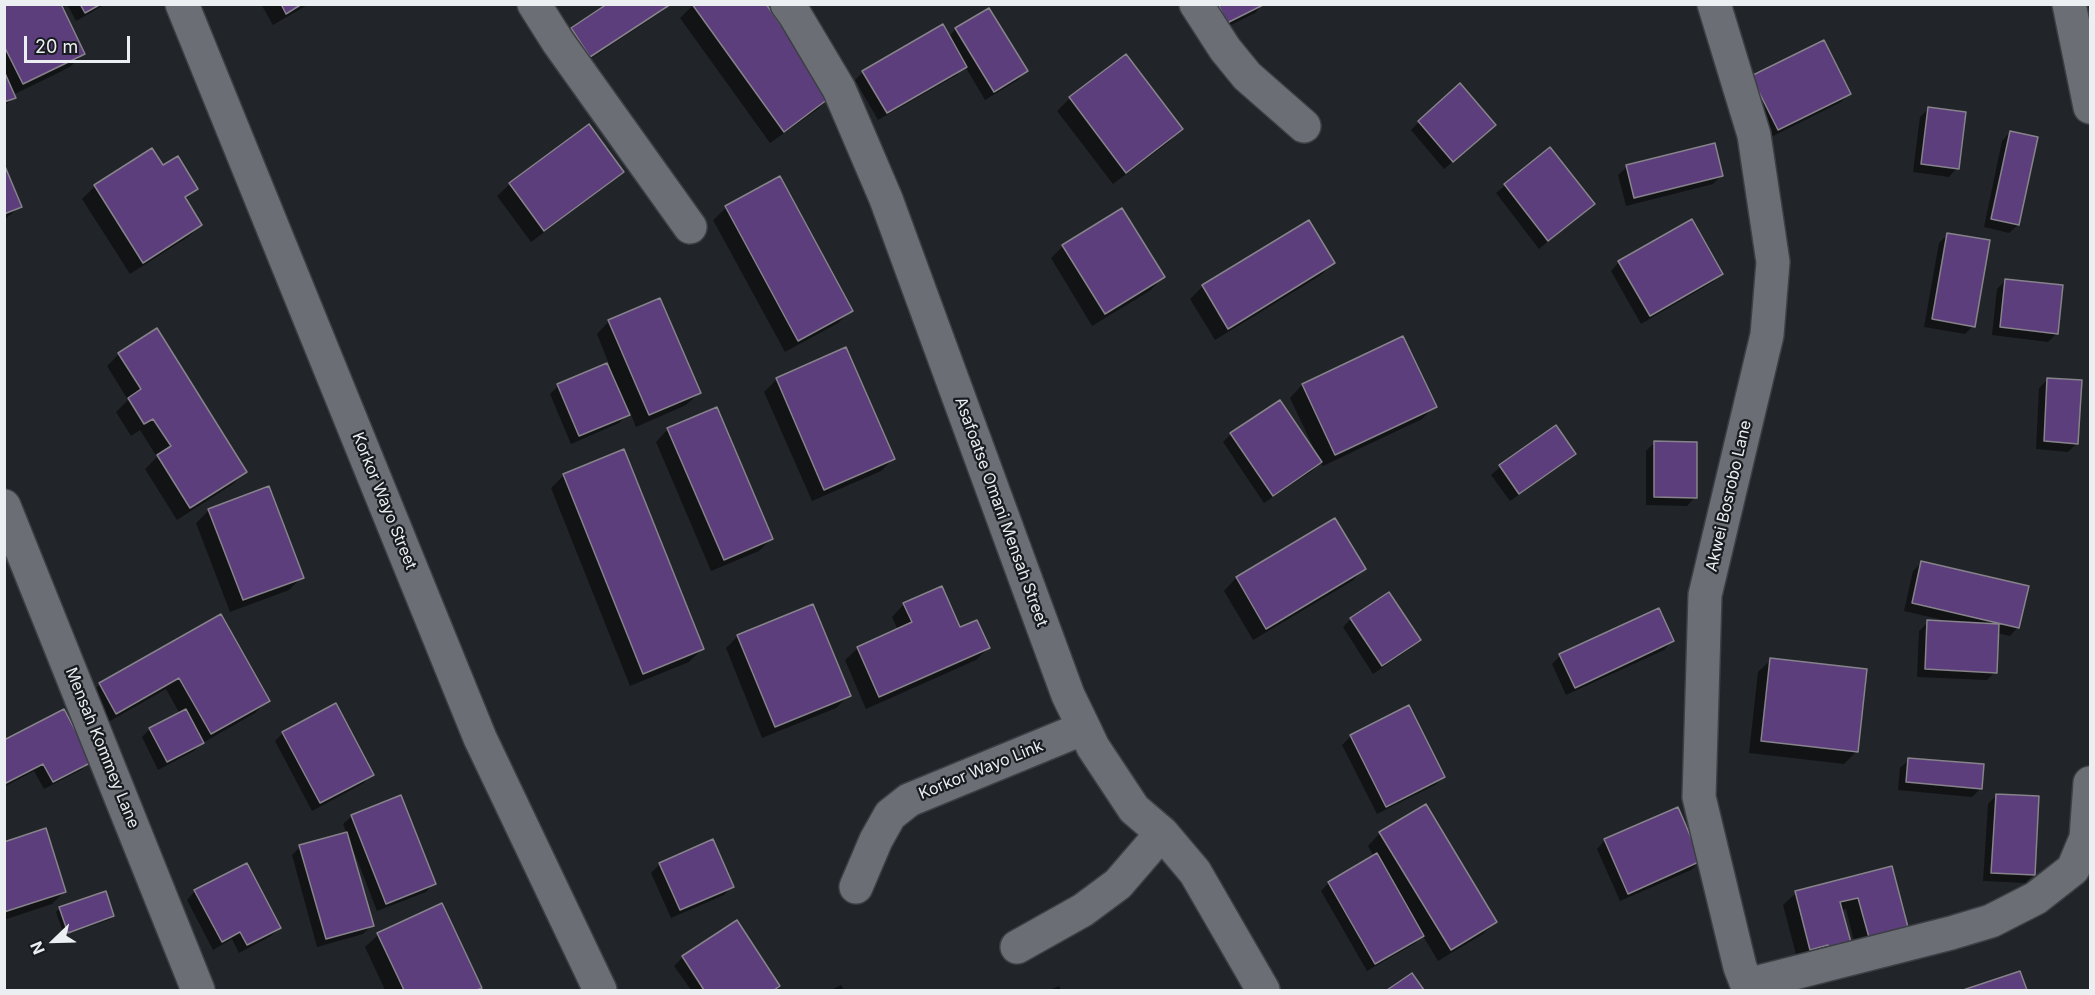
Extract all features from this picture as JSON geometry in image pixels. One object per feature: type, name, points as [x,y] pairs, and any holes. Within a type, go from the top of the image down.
[{"type":"street","name":"Korkor Wayo Street","points":[[182,4],[480,738],[600,990]]},
{"type":"street","points":[[534,4],[690,227]]},
{"type":"street","name":"Asafoatse Omani Mensah Street","points":[[787,4],[839,89],[885,199],[1068,695],[1094,747],[1134,809],[1162,833],[1195,872],[1263,990]]},
{"type":"street","points":[[1196,4],[1225,49],[1247,76],[1304,126]]},
{"type":"street","name":"Akwei Bosrobo Lane","points":[[1714,4],[1754,135],[1773,262],[1767,336],[1705,595],[1699,797],[1740,967],[1748,988]]},
{"type":"street","points":[[2069,4],[2091,108]]},
{"type":"street","name":"Mensah Kommey Lane","points":[[4,506],[198,990]]},
{"type":"street","name":"Korkor Wayo Link","points":[[856,887],[876,840],[890,815],[909,800],[1084,728]]},
{"type":"street","points":[[1748,988],[1991,921],[2036,898],[2073,869],[2086,838],[2091,783]]},
{"type":"street","points":[[1017,947],[1083,910],[1118,884],[1162,833]]},
{"type":"building","points":[[4,4],[61,4],[85,54],[23,84],[4,46]]},
{"type":"building","points":[[80,4],[101,4],[85,13]]},
{"type":"building","points":[[281,4],[302,4],[286,14]]},
{"type":"building","points":[[607,4],[671,4],[590,57],[571,28]]},
{"type":"building","points":[[692,4],[766,4],[832,96],[784,132]]},
{"type":"building","points":[[1218,4],[1265,4],[1227,23]]},
{"type":"building","points":[[989,8],[1028,71],[994,92],[955,28]]},
{"type":"building","points":[[943,24],[967,67],[887,113],[862,71]]},
{"type":"building","points":[[1824,40],[1851,94],[1778,130],[1751,76]]},
{"type":"building","points":[[1126,54],[1183,129],[1126,173],[1069,97]]},
{"type":"building","points":[[4,71],[16,98],[4,102]]},
{"type":"building","points":[[1460,83],[1496,125],[1453,162],[1418,121]]},
{"type":"building","points":[[1928,107],[1966,112],[1959,169],[1921,164]]},
{"type":"building","points":[[589,124],[624,172],[544,231],[509,183]]},
{"type":"building","points":[[2010,131],[2038,137],[2019,225],[1991,219]]},
{"type":"building","points":[[1715,143],[1723,176],[1634,198],[1626,165]]},
{"type":"building","points":[[1550,147],[1595,204],[1548,241],[1504,184]]},
{"type":"building","points":[[152,148],[163,165],[178,156],[198,189],[185,197],[202,225],[143,263],[94,185]]},
{"type":"building","points":[[4,164],[22,207],[4,214]]},
{"type":"building","points":[[780,176],[853,311],[798,341],[725,206]]},
{"type":"building","points":[[1122,208],[1165,277],[1105,314],[1062,245]]},
{"type":"building","points":[[1692,219],[1723,274],[1650,316],[1618,261]]},
{"type":"building","points":[[1309,220],[1335,263],[1228,329],[1202,285]]},
{"type":"building","points":[[1947,233],[1990,240],[1975,327],[1932,319]]},
{"type":"building","points":[[2005,279],[2063,285],[2058,334],[2000,327]]},
{"type":"building","points":[[660,298],[701,393],[649,415],[608,320]]},
{"type":"building","points":[[157,328],[247,472],[190,508],[157,455],[171,446],[153,419],[144,424],[128,398],[141,389],[118,353]]},
{"type":"building","points":[[1403,336],[1437,407],[1335,455],[1302,384]]},
{"type":"building","points":[[846,347],[895,459],[824,490],[776,378]]},
{"type":"building","points":[[607,363],[630,415],[579,436],[557,384]]},
{"type":"building","points":[[2047,378],[2082,380],[2078,444],[2044,441]]},
{"type":"building","points":[[1280,400],[1322,462],[1273,496],[1230,433]]},
{"type":"building","points":[[717,407],[773,539],[724,560],[667,428]]},
{"type":"building","points":[[1556,425],[1576,454],[1519,494],[1499,465]]},
{"type":"building","points":[[1654,441],[1697,442],[1697,498],[1654,497]]},
{"type":"building","points":[[624,449],[704,649],[643,674],[563,474]]},
{"type":"building","points":[[269,486],[304,578],[243,600],[208,509]]},
{"type":"building","points":[[1335,518],[1366,569],[1266,629],[1236,577]]},
{"type":"building","points":[[1921,561],[2029,586],[2019,628],[1912,603]]},
{"type":"building","points":[[942,586],[960,627],[977,620],[990,648],[879,697],[857,647],[912,622],[903,603]]},
{"type":"building","points":[[1389,592],[1421,640],[1382,666],[1350,618]]},
{"type":"building","points":[[813,604],[851,696],[775,727],[737,635]]},
{"type":"building","points":[[1659,608],[1674,641],[1575,688],[1559,654]]},
{"type":"building","points":[[221,614],[270,701],[211,734],[179,678],[116,714],[99,683]]},
{"type":"building","points":[[1927,620],[1999,624],[1997,673],[1925,669]]},
{"type":"building","points":[[1770,658],[1867,669],[1858,752],[1761,741]]},
{"type":"building","points":[[336,703],[374,775],[320,803],[282,732]]},
{"type":"building","points":[[1409,705],[1445,777],[1386,807],[1350,735]]},
{"type":"building","points":[[64,709],[92,762],[53,782],[43,764],[4,784],[4,740]]},
{"type":"building","points":[[186,709],[204,743],[167,762],[149,728]]},
{"type":"building","points":[[1908,758],[1984,764],[1982,789],[1906,782]]},
{"type":"building","points":[[1996,794],[2039,796],[2035,875],[1991,873]]},
{"type":"building","points":[[401,795],[436,884],[386,904],[351,815]]},
{"type":"building","points":[[1426,804],[1497,922],[1451,950],[1379,832]]},
{"type":"building","points":[[1678,807],[1701,861],[1628,894],[1604,839]]},
{"type":"building","points":[[46,828],[66,892],[4,912],[4,842]]},
{"type":"building","points":[[347,832],[374,926],[326,939],[299,845]]},
{"type":"building","points":[[713,839],[734,887],[680,910],[659,863]]},
{"type":"building","points":[[1377,853],[1424,936],[1375,964],[1328,882]]},
{"type":"building","points":[[247,863],[281,928],[247,945],[240,932],[222,942],[194,890]]},
{"type":"building","points":[[1892,866],[1909,931],[1870,941],[1858,898],[1840,902],[1852,946],[1829,951],[1828,945],[1810,950],[1795,891]]},
{"type":"building","points":[[106,891],[114,916],[68,933],[59,907]]},
{"type":"building","points":[[442,903],[482,988],[477,990],[404,990],[377,933]]},
{"type":"building","points":[[737,920],[780,986],[774,990],[704,990],[682,956]]},
{"type":"building","points":[[2020,971],[2027,990],[1963,990]]},
{"type":"building","points":[[1412,973],[1424,990],[1387,990]]}]
